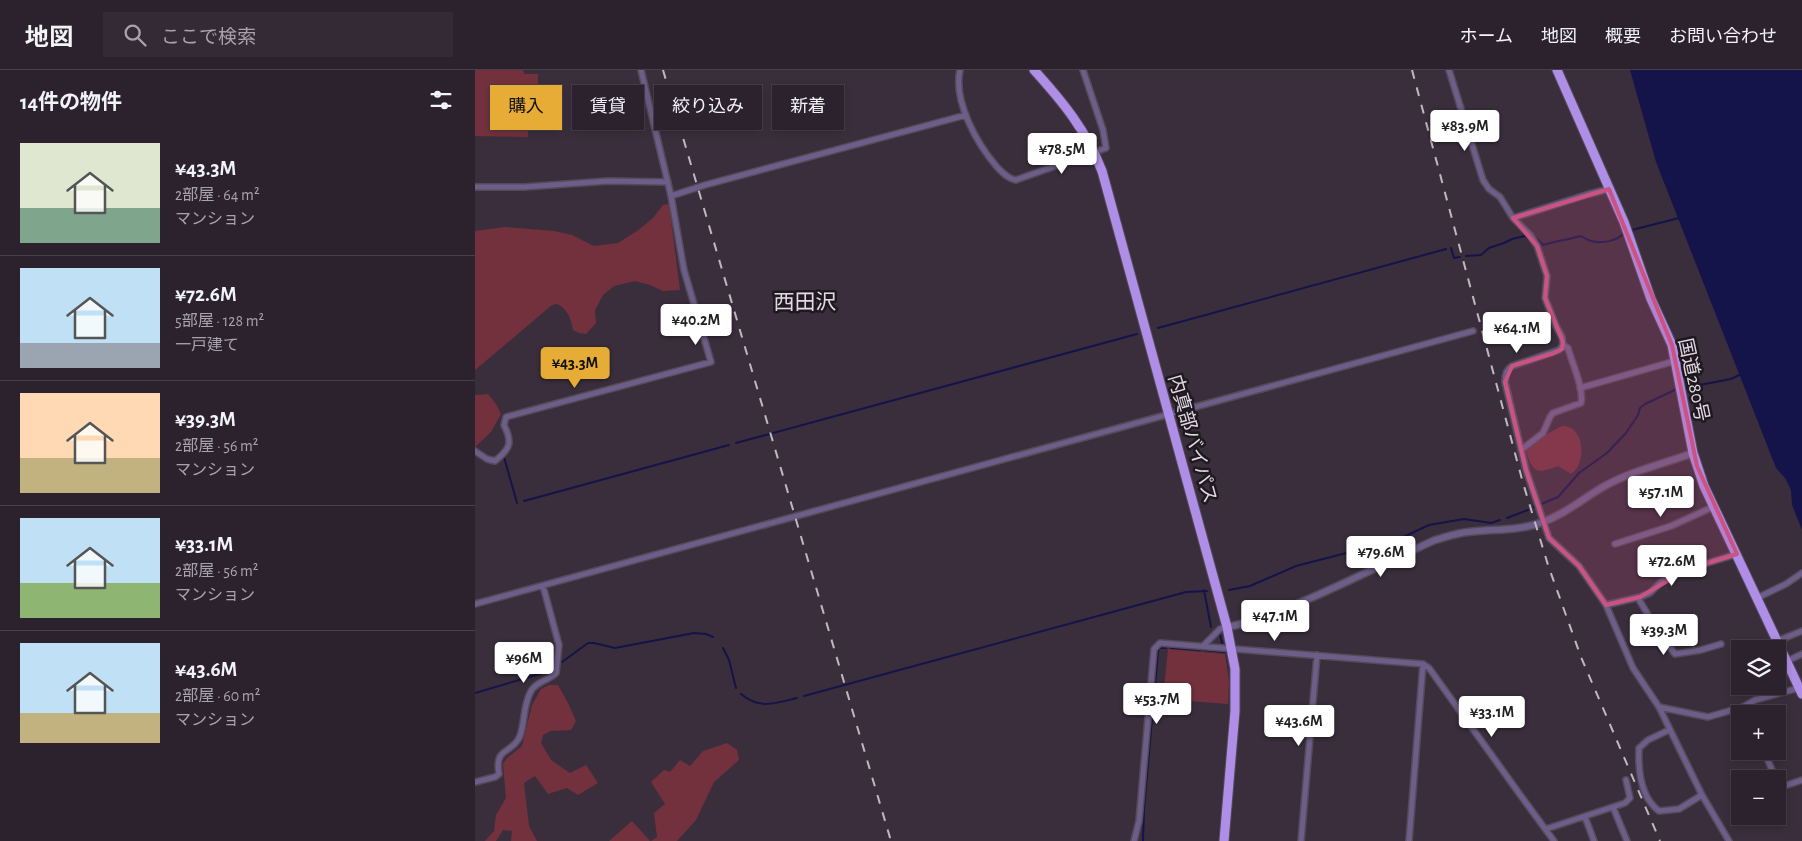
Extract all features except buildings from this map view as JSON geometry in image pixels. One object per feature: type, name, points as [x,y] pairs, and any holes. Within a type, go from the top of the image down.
[{"type":"highway","name":"内真部バイパス","points":[[1034,70],[1071,112],[1094,152],[1112,205],[1227,627],[1235,669],[1235,711],[1224,841]]},
{"type":"highway","name":"国道280号","points":[[1557,70],[1624,222],[1651,299],[1672,345],[1693,452],[1713,507],[1777,640]]},
{"type":"highway","name":"国道280号","points":[[1787,661],[1801,691]]},
{"type":"street","points":[[475,451],[487,459],[495,461],[501,456],[508,447],[510,437],[504,425],[506,417],[711,362],[684,270],[668,182],[641,70]]},
{"type":"street","points":[[960,70],[961,92],[966,115],[987,155],[1012,180],[1023,178],[1106,148],[1103,130],[1083,70]]},
{"type":"street","points":[[1449,70],[1483,180],[1489,189],[1500,197],[1513,218],[1537,246],[1547,276],[1545,298],[1562,337],[1563,345],[1561,349],[1555,353],[1512,366],[1508,369],[1505,382],[1521,450],[1543,522],[1549,538],[1579,566],[1605,606],[1633,668],[1659,707],[1702,795],[1729,841]]},
{"type":"street","points":[[671,196],[714,182],[966,115]]},
{"type":"street","points":[[475,187],[524,187],[608,181],[668,182]]},
{"type":"street","points":[[1513,218],[1609,189]]},
{"type":"street","points":[[475,604],[1473,330]]},
{"type":"street","points":[[1521,450],[1543,433],[1553,414],[1581,402],[1580,388],[1568,348],[1563,345]]},
{"type":"street","points":[[1580,388],[1676,361]]},
{"type":"street","points":[[1203,646],[1220,628],[1261,618],[1304,602],[1420,547],[1450,535],[1520,528],[1543,522],[1571,509],[1623,477],[1693,452]]},
{"type":"street","points":[[1615,544],[1671,526],[1713,507]]},
{"type":"street","points":[[1605,606],[1650,593],[1661,582],[1688,569],[1737,554]]},
{"type":"street","points":[[1757,598],[1786,584],[1802,573]]},
{"type":"street","points":[[475,782],[495,777],[499,774],[497,765],[499,757],[520,737],[524,708],[531,691],[537,683],[554,676],[556,673],[559,644],[543,586]]},
{"type":"street","points":[[1637,598],[1675,654],[1701,650],[1721,644]]},
{"type":"street","points":[[1780,640],[1802,631]]},
{"type":"street","points":[[1134,841],[1139,821],[1154,649],[1160,643],[1423,664],[1429,668],[1554,841]]},
{"type":"street","points":[[1787,661],[1802,654]]},
{"type":"street","points":[[1301,841],[1317,655]]},
{"type":"street","points":[[1409,841],[1423,664]]},
{"type":"street","points":[[1746,705],[1755,700],[1801,691]]},
{"type":"street","points":[[1659,707],[1709,718],[1731,711]]},
{"type":"street","points":[[1669,730],[1648,740],[1639,748],[1638,769],[1643,788],[1655,809],[1659,811],[1679,810],[1702,795]]},
{"type":"street","points":[[1546,829],[1625,803],[1630,798],[1626,780]]},
{"type":"street","points":[[1786,785],[1802,780]]},
{"type":"street","points":[[1613,807],[1627,841]]},
{"type":"street","points":[[1585,817],[1594,841]]},
{"type":"highlighted area","points":[[1609,189],[1672,345],[1697,466],[1737,554],[1688,569],[1640,597],[1606,605],[1579,566],[1549,538],[1526,470],[1505,382],[1512,366],[1554,353],[1562,349],[1563,342],[1545,298],[1547,276],[1537,246],[1513,218]]},
{"type":"shaded area","points":[[475,70],[523,70],[524,74],[538,74],[538,85],[490,85],[490,130],[528,130],[528,137],[475,136]]},
{"type":"shaded area","points":[[1630,70],[1802,70],[1802,530],[1792,505],[1791,490],[1785,478],[1776,468],[1656,162]]},
{"type":"shaded area","points":[[669,204],[680,290],[663,291],[635,281],[614,286],[603,295],[595,310],[596,323],[586,334],[573,330],[570,318],[561,306],[557,304],[552,305],[475,370],[475,231],[505,227],[554,231],[572,235],[594,246],[618,243],[653,218],[663,205]]},
{"type":"shaded area","points":[[488,394],[501,414],[491,432],[475,447],[475,395]]},
{"type":"shaded area","points":[[1563,426],[1576,432],[1579,439],[1581,454],[1580,462],[1576,469],[1571,474],[1558,466],[1540,471],[1537,470],[1531,464],[1526,451],[1534,443]]},
{"type":"shaded area","points":[[1168,649],[1225,654],[1229,681],[1228,704],[1163,699]]},
{"type":"shaded area","points":[[549,685],[558,685],[576,721],[571,730],[551,731],[543,735],[541,743],[551,760],[570,773],[586,765],[598,783],[578,795],[567,788],[548,794],[535,776],[524,783],[529,826],[537,841],[511,841],[512,831],[503,830],[496,841],[485,841],[494,831],[496,815],[506,798],[503,764],[507,758],[522,746],[532,705],[541,689]]},
{"type":"shaded area","points":[[727,743],[737,750],[739,760],[714,782],[696,820],[677,841],[651,841],[657,837],[654,813],[665,804],[651,782],[664,770],[670,772],[680,760],[690,766],[703,751]]},
{"type":"shaded area","points":[[632,821],[650,841],[609,841]]},
{"type":"waterway","points":[[1632,230],[1679,218]]},
{"type":"waterway","points":[[1535,237],[1543,245],[1580,236],[1591,241],[1604,242],[1613,240],[1624,233]]},
{"type":"waterway","points":[[1466,256],[1481,255],[1489,248],[1525,236]]},
{"type":"waterway","points":[[1451,248],[1454,258],[1460,257]]},
{"type":"waterway","points":[[1158,328],[1446,249]]},
{"type":"waterway","points":[[736,443],[1137,334]]},
{"type":"waterway","points":[[1684,388],[1731,379],[1739,375]]},
{"type":"waterway","points":[[1534,507],[1558,497],[1579,473],[1607,453],[1626,433],[1638,415],[1640,408],[1677,389]]},
{"type":"waterway","points":[[524,501],[729,445]]},
{"type":"waterway","points":[[504,457],[517,503]]},
{"type":"waterway","points":[[1507,518],[1528,510]]},
{"type":"waterway","points":[[1229,590],[1250,586],[1296,566],[1397,540],[1429,525],[1464,519],[1491,523],[1500,520]]},
{"type":"waterway","points":[[1204,590],[1211,627]]},
{"type":"waterway","points":[[804,696],[1186,592],[1207,591]]},
{"type":"waterway","points":[[562,662],[588,643],[615,648],[694,633],[713,637]]},
{"type":"waterway","points":[[1220,635],[1223,646]]},
{"type":"waterway","points":[[723,648],[729,660],[736,688]]},
{"type":"waterway","points":[[1143,841],[1144,809],[1158,652],[1159,648],[1166,648]]},
{"type":"waterway","points":[[1171,648],[1201,650]]},
{"type":"waterway","points":[[1204,650],[1225,652]]},
{"type":"waterway","points":[[475,693],[553,670]]},
{"type":"waterway","points":[[741,694],[748,699],[762,704],[797,698]]},
{"type":"railway","points":[[663,70],[891,841]]},
{"type":"railway","points":[[1412,70],[1523,483],[1548,565],[1581,657],[1660,841]]},
{"type":"district","name":"西田沢","points":[[805,302]]}]
